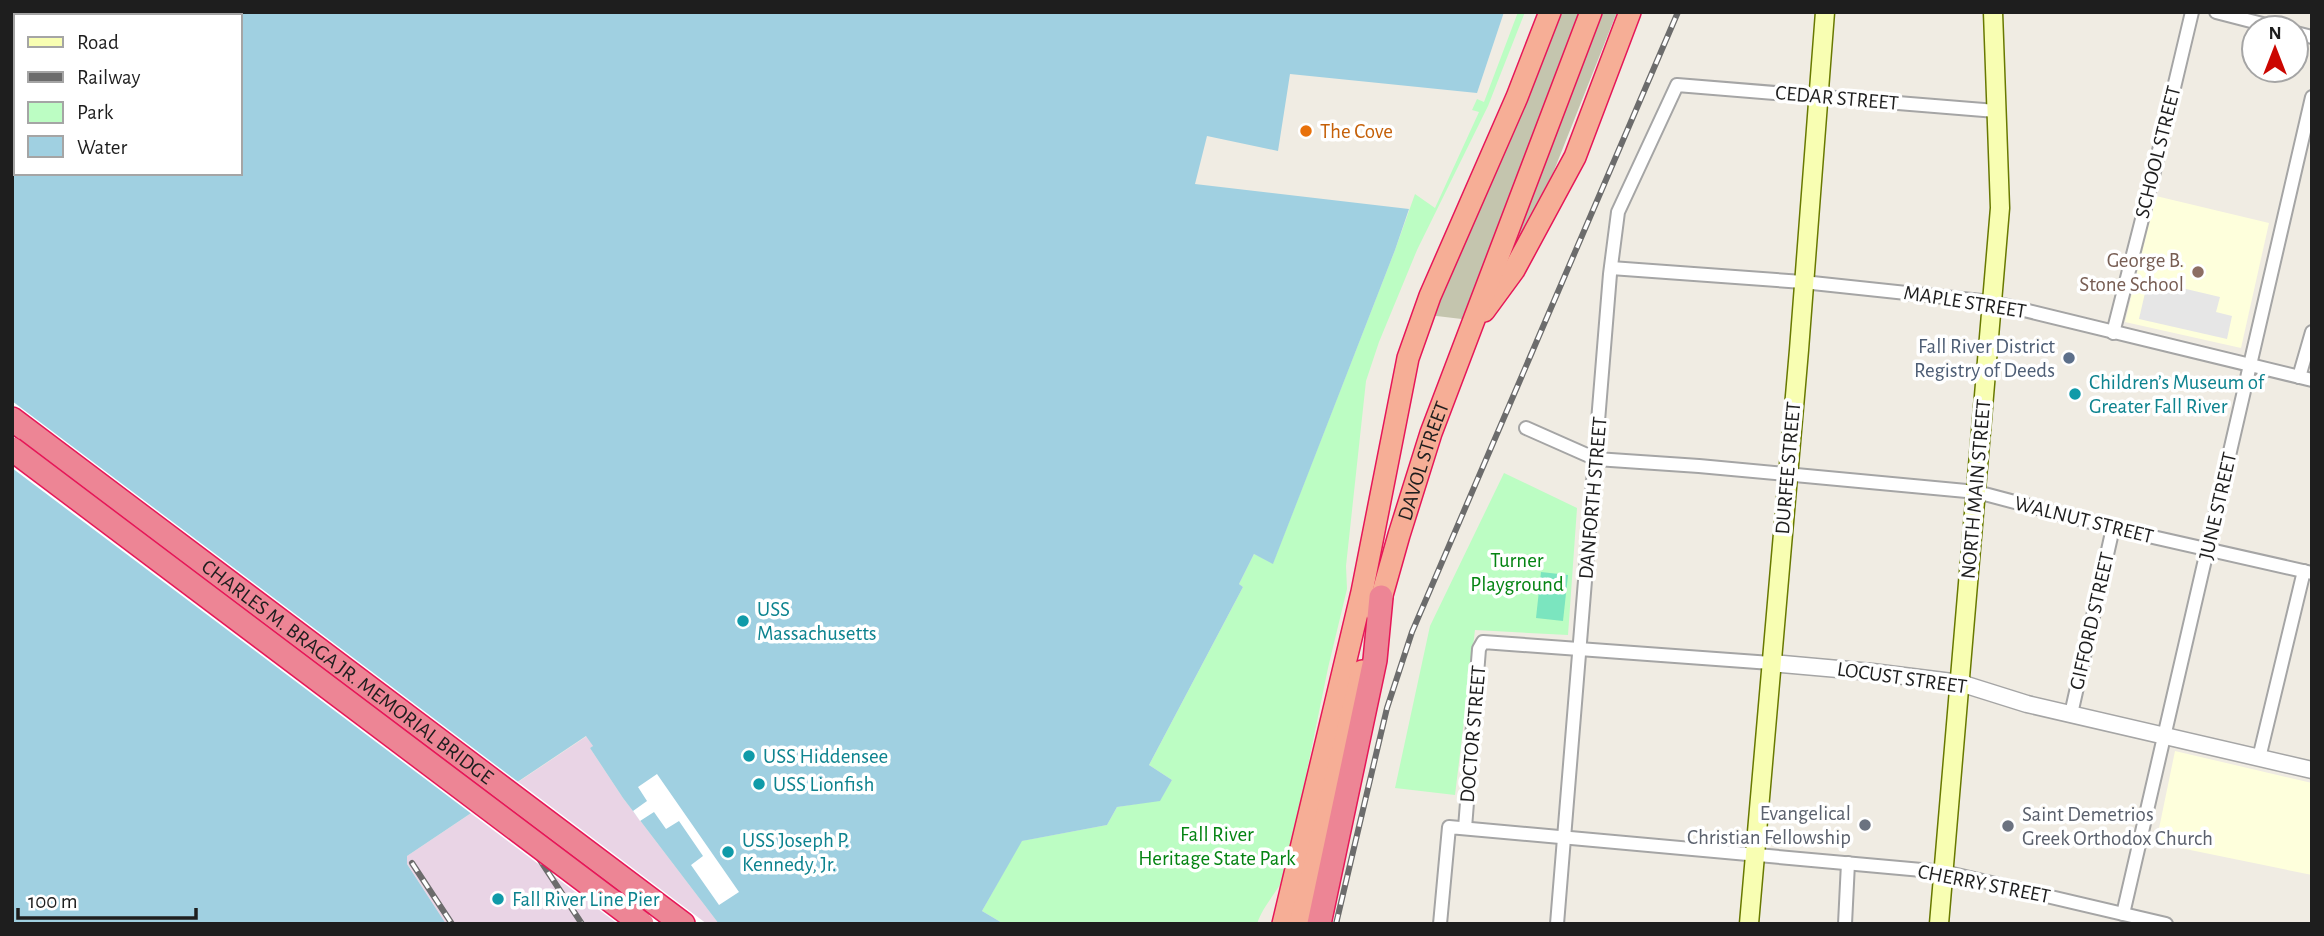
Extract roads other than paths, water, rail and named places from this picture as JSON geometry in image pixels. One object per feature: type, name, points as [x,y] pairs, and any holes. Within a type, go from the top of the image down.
[{"type":"highway","name":"DAVOL STREET","points":[[1283,924],[1376,529],[1398,401],[1411,347],[1550,12]]},
{"type":"highway","points":[[1469,333],[1514,270],[1575,157],[1630,12]]},
{"type":"highway","name":"DAVOL STREET","points":[[1300,924],[1381,597],[1431,433],[1591,13]]},
{"type":"highway","name":"CHARLES M. BRAGA JR. MEMORIAL BRIDGE","points":[[12,419],[683,924]]},
{"type":"highway","name":"CHARLES M. BRAGA JR. MEMORIAL BRIDGE","points":[[12,449],[642,924]]},
{"type":"highway","points":[[1319,924],[1375,660],[1381,597]]},
{"type":"main road","name":"DURFEE STREET","points":[[1749,924],[1825,12]]},
{"type":"main road","name":"NORTH MAIN STREET","points":[[1939,924],[2000,208],[1993,12]]},
{"type":"street","name":"SCHOOL STREET","points":[[2113,333],[2192,12]]},
{"type":"street","points":[[2216,12],[2240,18]]},
{"type":"street","name":"CEDAR STREET","points":[[1678,85],[1996,111]]},
{"type":"street","name":"DANFORTH STREET","points":[[1557,924],[1611,268],[1618,212],[1678,85]]},
{"type":"street","name":"JUNE STREET","points":[[2123,914],[2312,97]]},
{"type":"street","name":"MAPLE STREET","points":[[1611,268],[1803,282],[1991,302],[2305,378]]},
{"type":"street","points":[[2305,378],[2312,332]]},
{"type":"street","name":"WALNUT STREET","points":[[1527,428],[1595,459],[1977,492],[2113,528],[2308,572]]},
{"type":"street","name":"GIFFORD STREET","points":[[2071,714],[2113,528]]},
{"type":"street","points":[[2259,758],[2308,572]]},
{"type":"street","name":"LOCUST STREET","points":[[1484,642],[1771,663],[1960,683],[2027,704],[2312,770]]},
{"type":"street","name":"DOCTOR STREET","points":[[1465,828],[1479,649],[1484,642]]},
{"type":"street","points":[[1440,924],[1449,827],[1465,828]]},
{"type":"street","name":"CHERRY STREET","points":[[1465,828],[1944,872],[2166,924]]},
{"type":"street","points":[[1845,924],[1848,863]]},
{"type":"water","points":[[12,12],[1504,12],[1477,93],[1290,74],[1278,151],[1207,136],[1195,184],[1409,209],[1273,564],[1254,554],[1239,584],[1243,587],[1149,765],[1172,780],[1160,801],[1117,807],[1107,825],[1022,841],[982,911],[1004,924],[719,924],[623,798],[590,748],[593,746],[586,736],[407,856],[407,864],[446,924],[12,924]]},
{"type":"railway","points":[[1336,924],[1387,708],[1412,632],[1678,12]]},
{"type":"railway","points":[[515,822],[582,924]]},
{"type":"railway","points":[[412,863],[452,924]]},
{"type":"place","name":"The Cove","points":[[1306,131]]},
{"type":"place","name":"George B. Stone School","points":[[2198,272]]},
{"type":"place","name":"Fall River District Registry of Deeds","points":[[2069,358]]},
{"type":"place","name":"Children’s Museum of Greater Fall River","points":[[2075,394]]},
{"type":"place","name":"USS Massachusetts","points":[[743,621]]},
{"type":"place","name":"USS Hiddensee","points":[[749,756]]},
{"type":"place","name":"USS Lionfish","points":[[759,784]]},
{"type":"place","name":"Evangelical Christian Fellowship","points":[[1865,825]]},
{"type":"place","name":"Saint Demetrios Greek Orthodox Church","points":[[2008,826]]},
{"type":"place","name":"USS Joseph P. Kennedy, Jr.","points":[[728,852]]},
{"type":"place","name":"Fall River Line Pier","points":[[498,899]]},
{"type":"park label","name":"Turner Playground","points":[[1517,572]]},
{"type":"park label","name":"Fall River Heritage State Park","points":[[1217,846]]}]
